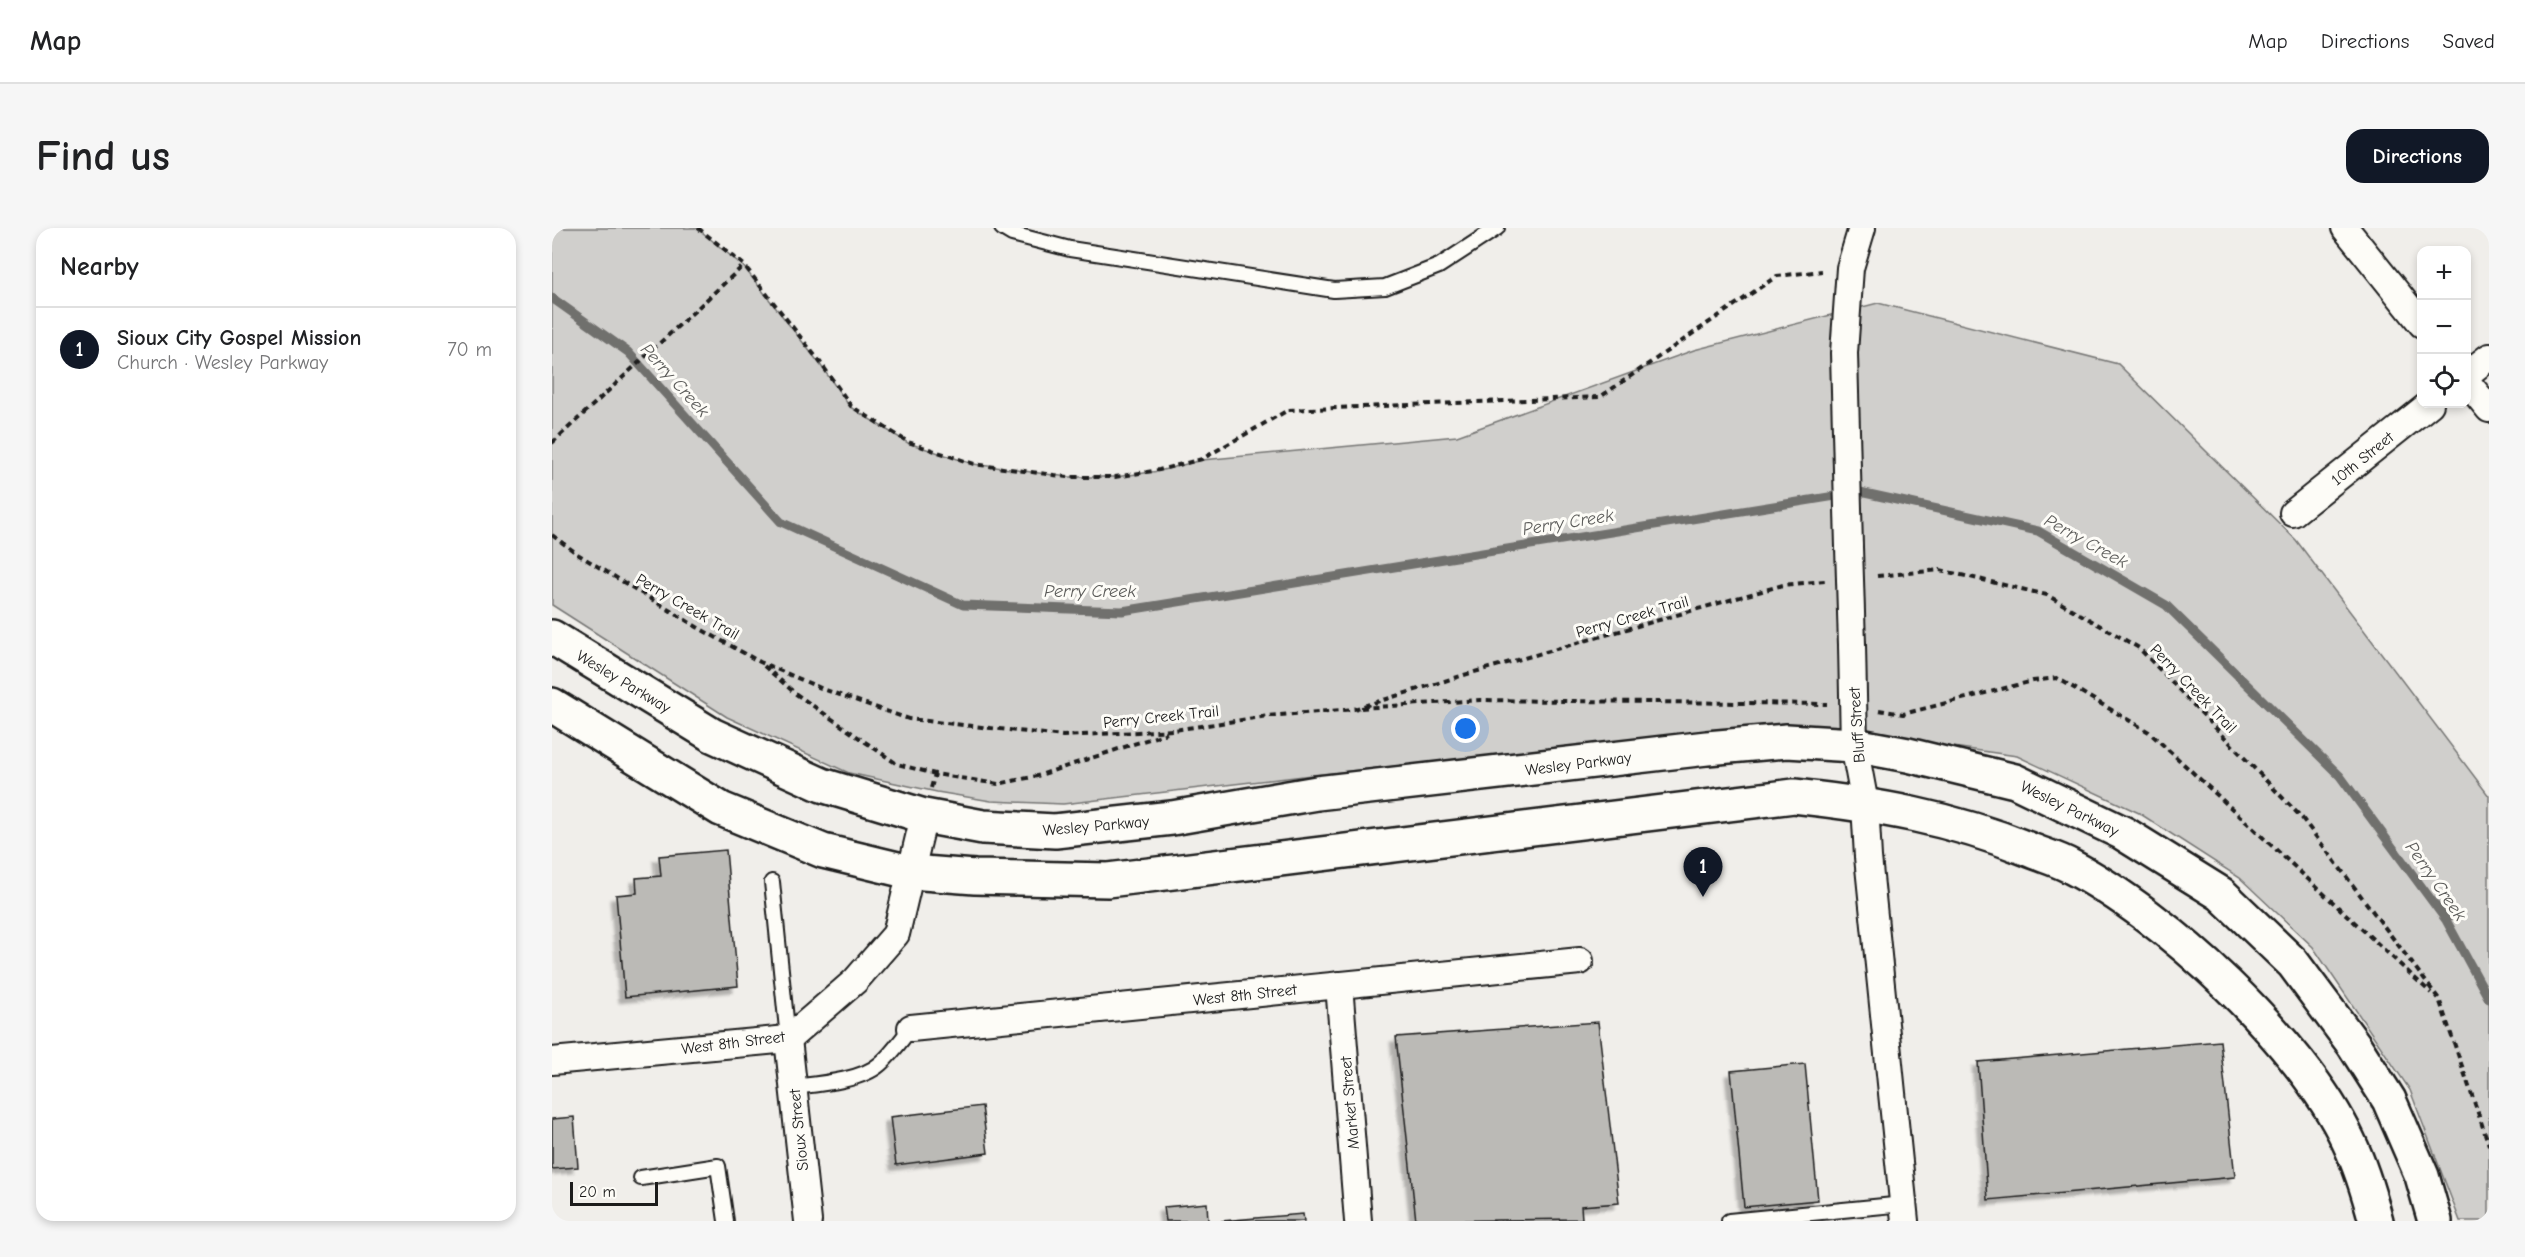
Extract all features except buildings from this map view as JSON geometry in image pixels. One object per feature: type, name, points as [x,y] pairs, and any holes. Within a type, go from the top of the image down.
[{"type":"main road","name":"Wesley Parkway","points":[[552,637],[712,735],[822,785],[924,816],[983,827],[1055,831],[1172,818],[1317,793],[1707,748],[1787,741],[1854,745],[1908,755],[2015,781],[2123,833],[2221,894],[2293,963],[2354,1045],[2389,1100],[2422,1176],[2435,1221]]},
{"type":"main road","points":[[552,705],[721,809],[823,851],[910,872],[975,877],[1108,880],[1794,796],[1865,804],[1991,834],[2069,866],[2129,901],[2185,946],[2245,1004],[2286,1049],[2316,1088],[2347,1139],[2376,1221]]},
{"type":"street","name":"Bluff Street","points":[[1862,228],[1850,268],[1844,353],[1854,745],[1865,804],[1868,857],[1904,1213]]},
{"type":"street","points":[[2345,228],[2417,319]]},
{"type":"street","points":[[2471,371],[2489,357]]},
{"type":"street","points":[[2471,387],[2489,409]]},
{"type":"street","name":"10th Street","points":[[2293,513],[2425,408]]},
{"type":"street","name":"West 8th Street","points":[[552,1060],[788,1039],[855,981],[896,934],[924,816]]},
{"type":"street","name":"West 8th Street","points":[[911,1028],[1580,961]]},
{"type":"street","name":"Market Street","points":[[1340,985],[1358,1221]]},
{"type":"street","name":"Sioux Street","points":[[788,1039],[808,1221]]},
{"type":"lane","points":[[1002,228],[1012,234],[1070,249],[1334,290],[1385,287],[1439,266],[1497,228]]},
{"type":"lane","points":[[772,882],[788,1039]]},
{"type":"lane","points":[[793,1088],[835,1081],[871,1070],[879,1065],[911,1028]]},
{"type":"lane","points":[[641,1178],[718,1166],[726,1221]]},
{"type":"lane","points":[[1729,1221],[1904,1213]]},
{"type":"path","points":[[698,228],[744,265],[820,362],[851,406],[908,442],[974,464],[1068,477],[1115,477],[1159,470],[1202,459],[1288,410],[1600,397],[1777,276],[1850,268]]},
{"type":"path","points":[[552,443],[744,265]]},
{"type":"path","name":"Perry Creek Trail","points":[[552,535],[579,555],[697,627],[760,662],[823,689],[909,719],[1063,736],[1174,730],[1268,716],[1354,709],[1475,672],[1783,585],[1828,581]]},
{"type":"path","name":"Perry Creek Trail","points":[[1872,576],[1940,570],[2047,595],[2139,648],[2302,818],[2439,999],[2489,1145]]},
{"type":"path","points":[[760,662],[796,694],[867,745],[897,764],[935,774],[998,784],[1037,776],[1174,730]]},
{"type":"path","points":[[1354,709],[1480,700],[1609,703],[1750,702],[1853,705],[1903,714],[2033,681],[2057,678],[2149,732],[2439,999]]},
{"type":"shaded area","points":[[552,228],[697,228],[743,266],[819,363],[850,407],[908,443],[973,464],[1068,477],[1115,477],[1159,471],[1202,460],[1457,436],[1694,350],[1878,303],[2118,364],[2296,540],[2489,796],[2489,1221],[2460,1221],[2410,1090],[2313,947],[2240,878],[2139,813],[2017,756],[1790,724],[1063,804],[991,801],[849,773],[727,717],[552,605]]},
{"type":"waterway","name":"Perry Creek","points":[[552,298],[628,352],[781,522],[963,605],[1122,611],[1860,492],[2038,531],[2166,605],[2340,776],[2446,920],[2489,999]]},
{"type":"place","name":"Sioux City Gospel Mission","points":[[1703,897]]}]
